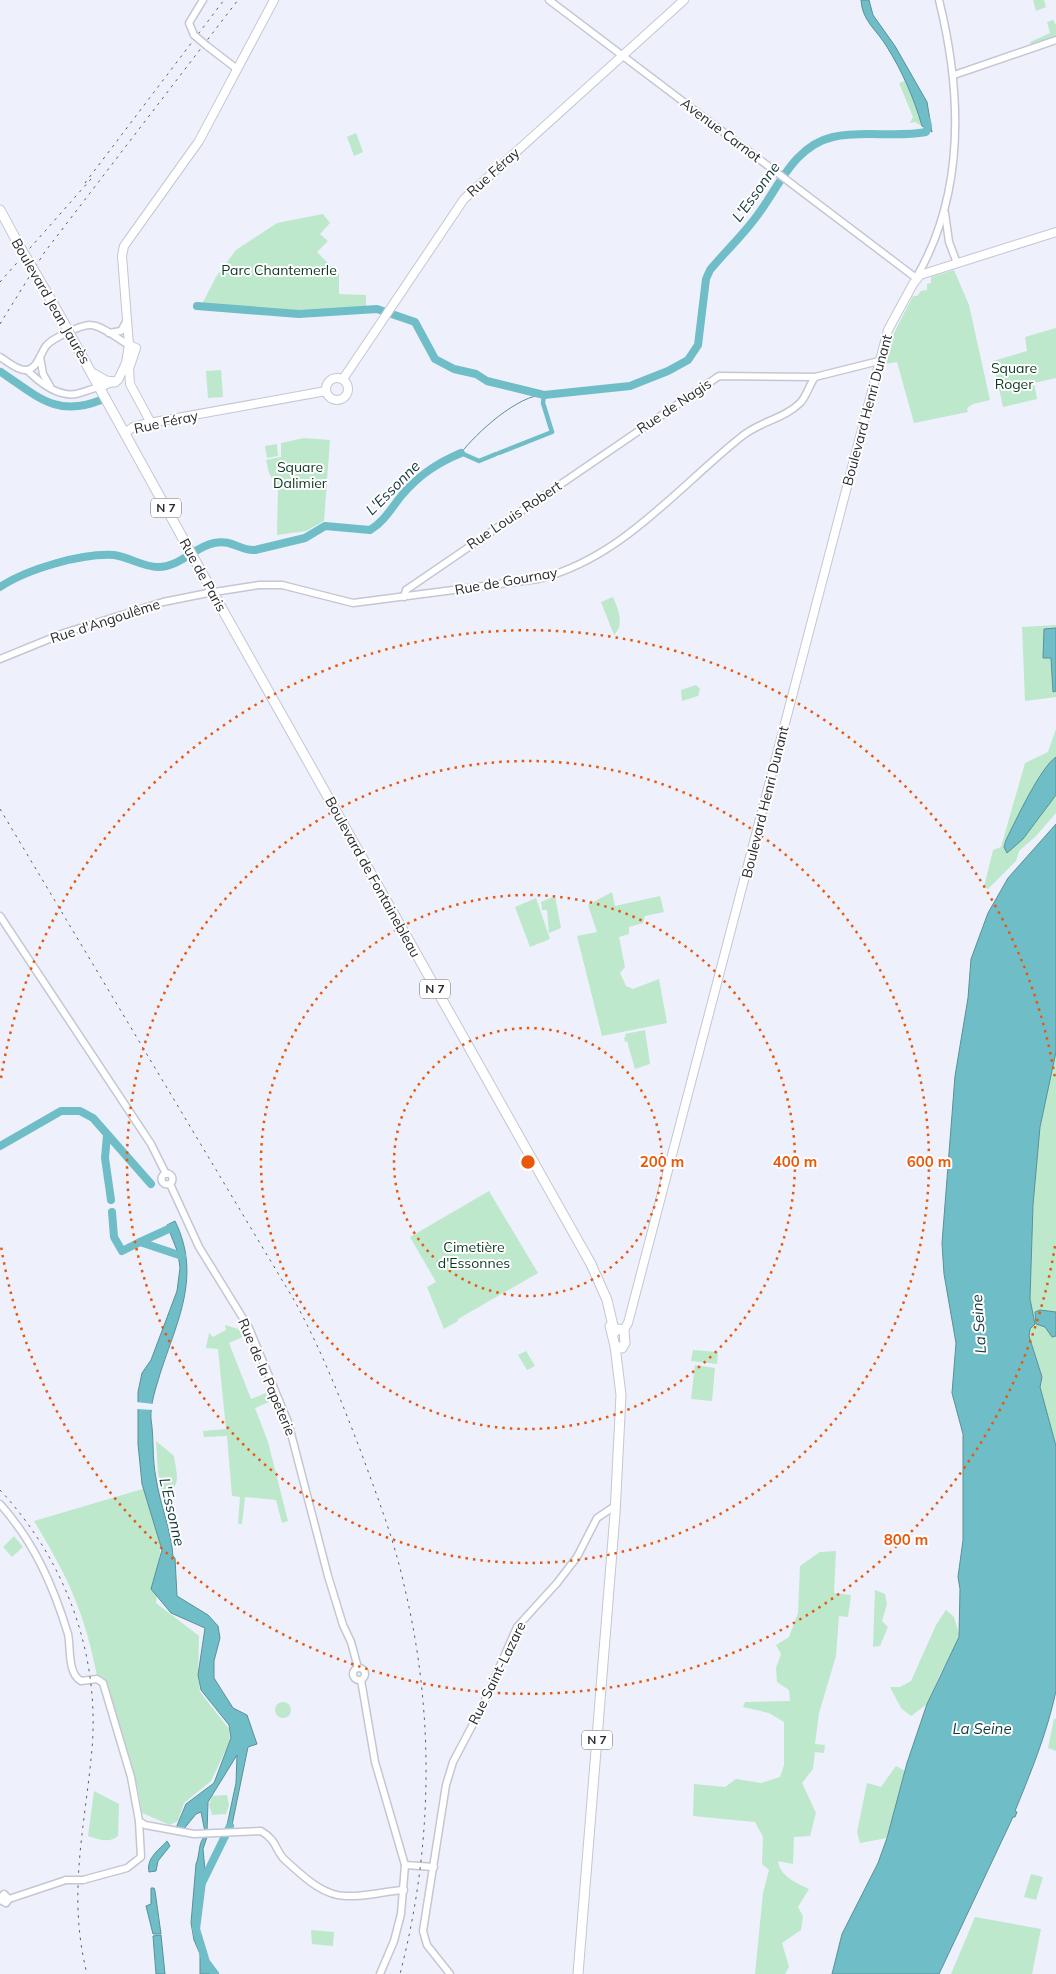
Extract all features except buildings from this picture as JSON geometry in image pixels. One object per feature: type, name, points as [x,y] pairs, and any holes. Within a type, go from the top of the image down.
[{"type":"main road","points":[[151,423],[130,384],[128,369],[132,346],[126,322],[122,249],[199,140],[274,0]]},
{"type":"main road","name":"Rue Féray","points":[[343,379],[464,199],[684,0]]},
{"type":"main road","name":"Boulevard Jean Jaurès","points":[[0,210],[91,372],[97,390]]},
{"type":"main road","points":[[916,278],[924,269],[958,262],[1056,232]]},
{"type":"main road","name":"Boulevard Henri Dunant","points":[[617,1331],[630,1318],[888,330],[916,278]]},
{"type":"main road","points":[[97,390],[118,379],[132,346]]},
{"type":"main road","points":[[91,372],[106,382],[118,379],[130,384]]},
{"type":"main road","points":[[337,377],[343,379],[348,387],[344,398],[333,399],[326,392],[326,385],[330,380],[337,377]]},
{"type":"main road","name":"Rue de Paris","points":[[97,390],[108,403],[292,731]]},
{"type":"main road","name":"Rue Féray","points":[[125,433],[133,427],[151,423],[326,392]]},
{"type":"main road","name":"Boulevard de Fontainebleau","points":[[292,731],[587,1257],[617,1331]]},
{"type":"main road","name":"N 7","points":[[578,1974],[615,1506],[621,1395],[617,1331]]},
{"type":"street","points":[[203,0],[190,21],[190,28],[194,36],[237,69]]},
{"type":"street","name":"Avenue Carnot","points":[[549,0],[916,278]]},
{"type":"street","points":[[924,269],[936,240],[945,210],[956,145],[954,75],[939,0]]},
{"type":"street","points":[[954,75],[1056,40]]},
{"type":"street","points":[[945,210],[949,242]]},
{"type":"street","points":[[942,220],[943,234]]},
{"type":"street","points":[[943,234],[945,233],[958,262]]},
{"type":"street","points":[[936,240],[943,234]]},
{"type":"street","points":[[108,333],[121,331],[126,322]]},
{"type":"street","points":[[27,370],[35,365],[52,341],[85,325],[93,325],[132,346]]},
{"type":"street","points":[[40,356],[43,374],[54,390]]},
{"type":"street","points":[[0,357],[16,367],[27,370],[54,390],[73,394],[97,390]]},
{"type":"street","points":[[815,377],[880,361]]},
{"type":"street","name":"Rue de Nagis","points":[[630,436],[719,376],[815,377]]},
{"type":"street","name":"Rue de Gournay","points":[[213,593],[259,586],[282,585],[344,602],[372,601],[549,576],[570,569],[651,517],[740,437],[798,404],[815,377]]},
{"type":"street","name":"Rue Louis Robert","points":[[404,597],[406,590],[630,436]]},
{"type":"street","name":"Rue d'Angoulême","points":[[0,658],[64,634],[163,602],[213,593]]},
{"type":"street","points":[[0,910],[52,993]]},
{"type":"street","points":[[0,916],[52,993]]},
{"type":"street","name":"Rue de la Papeterie","points":[[52,993],[151,1144],[166,1174],[172,1176],[170,1184],[199,1248],[249,1328],[288,1422],[328,1576],[343,1625],[351,1642],[358,1668],[365,1672],[365,1676],[361,1680],[375,1762],[405,1865]]},
{"type":"street","points":[[0,1504],[33,1547],[48,1578],[69,1638],[74,1675],[81,1681],[97,1679],[102,1683],[131,1777],[139,1821],[142,1852],[137,1861],[121,1871],[83,1880],[66,1880],[9,1899],[7,1903],[0,1901]]},
{"type":"street","name":"Rue Saint-Lazare","points":[[450,1974],[434,1955],[424,1935],[450,1770],[461,1745],[482,1707],[514,1632],[527,1613],[557,1582],[576,1557],[598,1518],[615,1506]]},
{"type":"street","points":[[139,1821],[145,1825],[207,1835],[251,1830],[263,1832],[274,1841],[282,1856],[292,1866],[322,1890],[338,1896],[404,1890]]},
{"type":"street","points":[[380,1974],[396,1932],[404,1890],[405,1865],[434,1867]]},
{"type":"green space","points":[[1033,0],[1044,0],[1046,7],[1036,11]]},
{"type":"green space","points":[[1053,20],[1056,25],[1056,36],[1031,44],[1030,42],[1050,33],[1047,22]]},
{"type":"green space","points":[[905,81],[916,105],[922,126],[915,122],[910,123],[913,117],[899,83]]},
{"type":"green space","points":[[356,133],[363,152],[354,156],[347,137]]},
{"type":"green space","name":"Parc Chantemerle","points":[[323,214],[330,223],[320,234],[328,241],[317,252],[339,274],[339,294],[366,295],[366,308],[289,311],[202,304],[216,277],[236,250],[277,223]]},
{"type":"green space","points":[[954,270],[969,305],[990,400],[973,404],[967,408],[968,412],[914,423],[897,362],[885,364],[891,339],[913,296],[917,296],[921,291],[927,290],[927,284],[931,283],[931,277]]},
{"type":"green space","name":"Square Roger","points":[[1056,328],[1056,378],[1034,383],[1037,399],[1003,407],[993,361],[1027,351],[1025,337]]},
{"type":"green space","points":[[221,370],[223,397],[208,398],[206,371]]},
{"type":"green space","name":"Square Dalimier","points":[[304,438],[330,440],[324,521],[306,531],[277,535],[278,488],[269,473],[266,460],[281,457],[281,443]]},
{"type":"green space","points":[[277,444],[278,456],[267,458],[265,446]]},
{"type":"green space","points":[[613,597],[620,622],[614,635],[601,602]]},
{"type":"green space","points":[[1056,625],[1056,697],[1025,701],[1022,627]]},
{"type":"green space","points":[[696,685],[700,689],[698,696],[682,701],[681,690]]},
{"type":"green space","points":[[1056,729],[1056,813],[1036,836],[1019,851],[1016,861],[988,889],[984,887],[993,850],[1001,847],[1025,763],[1048,752]]},
{"type":"green space","points":[[612,892],[615,906],[660,896],[664,912],[645,916],[643,923],[629,927],[629,934],[619,937],[625,967],[620,973],[626,986],[633,989],[659,979],[667,1023],[602,1036],[577,936],[597,932],[588,905]]},
{"type":"green space","points":[[555,896],[561,928],[549,933],[547,910],[542,910],[541,902]]},
{"type":"green space","points":[[536,898],[550,939],[530,947],[515,907]]},
{"type":"green space","points":[[645,1030],[650,1064],[635,1069],[627,1041],[625,1042],[624,1037],[626,1037],[625,1034]]},
{"type":"green space","points":[[1056,1052],[1056,1446],[1040,1387],[1042,1377],[1029,1336],[1030,1329],[1035,1324],[1030,1299],[1033,1205],[1040,1127]]},
{"type":"green space","name":"Cimetière d'Essonnes","points":[[489,1191],[538,1273],[444,1329],[427,1287],[436,1282],[410,1237]]},
{"type":"green space","points":[[225,1325],[238,1329],[245,1336],[229,1343],[251,1399],[266,1393],[269,1402],[255,1408],[268,1442],[288,1521],[282,1523],[276,1500],[245,1497],[242,1524],[238,1524],[240,1497],[232,1496],[227,1436],[204,1437],[203,1431],[226,1429],[218,1349],[206,1348],[209,1333],[213,1337],[226,1330]]},
{"type":"green space","points":[[693,1350],[718,1352],[717,1364],[691,1361]]},
{"type":"green space","points":[[526,1351],[535,1366],[527,1370],[518,1355]]},
{"type":"green space","points":[[695,1365],[715,1368],[712,1401],[691,1399]]},
{"type":"green space","points":[[156,1441],[174,1456],[176,1470],[176,1484],[164,1499],[158,1473]]},
{"type":"green space","points":[[146,1488],[161,1539],[156,1603],[199,1636],[198,1676],[200,1692],[229,1729],[230,1741],[211,1781],[184,1803],[178,1821],[170,1825],[142,1813],[138,1789],[103,1677],[97,1676],[87,1633],[73,1595],[56,1559],[34,1521]]},
{"type":"green space","points":[[14,1536],[23,1547],[12,1557],[3,1547]]},
{"type":"green space","points":[[836,1551],[834,1593],[851,1595],[848,1617],[839,1616],[836,1656],[819,1713],[815,1744],[825,1745],[824,1753],[815,1752],[813,1769],[802,1783],[816,1813],[810,1836],[794,1837],[793,1864],[778,1861],[779,1867],[786,1875],[794,1882],[809,1889],[798,1907],[803,1916],[801,1930],[782,1943],[789,1967],[785,1974],[755,1974],[763,1893],[769,1870],[762,1864],[763,1837],[755,1822],[693,1816],[694,1784],[725,1787],[736,1779],[761,1783],[780,1777],[784,1765],[784,1722],[769,1713],[743,1707],[745,1702],[790,1701],[789,1690],[777,1682],[776,1668],[781,1654],[776,1645],[789,1637],[798,1613],[800,1566],[820,1552]]},
{"type":"green space","points":[[875,1590],[885,1594],[887,1604],[882,1621],[888,1627],[880,1646],[873,1647]]},
{"type":"green space","points":[[946,1610],[954,1617],[959,1634],[957,1644],[940,1674],[927,1704],[911,1716],[901,1708],[890,1687],[900,1687],[911,1681],[936,1625]]},
{"type":"green space","points":[[283,1702],[291,1710],[283,1718],[275,1710]]},
{"type":"green space","points":[[1054,1719],[1056,1719],[1056,1751],[1048,1748]]},
{"type":"green space","points":[[896,1766],[905,1771],[887,1838],[860,1843],[857,1832],[867,1783],[881,1787]]},
{"type":"green space","points":[[94,1791],[119,1804],[118,1836],[111,1840],[88,1836]]},
{"type":"green space","points":[[227,1795],[229,1805],[226,1814],[212,1815],[209,1805],[212,1796]]},
{"type":"green space","points":[[1031,1874],[1043,1877],[1036,1900],[1024,1897]]},
{"type":"green space","points":[[975,1917],[1041,1929],[1032,1974],[951,1974]]},
{"type":"green space","points":[[311,1930],[334,1932],[333,1946],[312,1944]]},
{"type":"water","points":[[861,0],[869,0],[873,15],[895,46],[927,102],[932,132],[922,126],[903,75],[887,47],[867,20]]},
{"type":"water","points":[[1056,628],[1056,691],[1053,692],[1051,658],[1043,658],[1044,629]]},
{"type":"water","points":[[1056,757],[1056,795],[1023,839],[1007,853],[1004,847],[1006,840],[1022,808],[1043,772]]},
{"type":"water","name":"La Seine","points":[[1056,824],[1056,1052],[1040,1127],[1033,1205],[1030,1299],[1035,1324],[1030,1329],[1029,1336],[1042,1377],[1040,1387],[1056,1446],[1056,1691],[1043,1737],[1015,1811],[1017,1812],[1015,1817],[1013,1817],[939,1974],[832,1974],[842,1934],[878,1863],[887,1838],[907,1763],[927,1704],[959,1637],[960,1589],[958,1577],[963,1540],[963,1434],[952,1393],[956,1343],[944,1274],[942,1243],[955,1076],[968,998],[971,959],[988,913],[1008,878]]},
{"type":"water","points":[[175,1221],[183,1241],[187,1280],[179,1317],[152,1402],[151,1419],[155,1471],[173,1556],[175,1558],[177,1596],[208,1615],[218,1626],[220,1638],[214,1661],[214,1678],[233,1708],[247,1715],[257,1744],[248,1747],[231,1830],[226,1830],[236,1783],[237,1755],[208,1802],[207,1832],[205,1832],[201,1812],[196,1814],[183,1830],[176,1828],[186,1804],[214,1783],[231,1738],[229,1725],[201,1690],[198,1675],[205,1628],[171,1613],[151,1589],[162,1550],[142,1484],[138,1444],[138,1392],[142,1373],[151,1360],[177,1291],[180,1268],[178,1253],[167,1225]]},
{"type":"water","points":[[1040,1310],[1056,1312],[1056,1336],[1052,1337],[1045,1327],[1036,1324],[1035,1312]]},
{"type":"water","points":[[204,1837],[207,1837],[203,1849],[205,1870],[196,1927],[206,1962],[215,1974],[200,1974],[200,1954],[194,1940],[191,1923],[196,1864]]},
{"type":"water","points":[[167,1841],[170,1846],[158,1861],[156,1871],[149,1872],[151,1858]]},
{"type":"water","points":[[151,1888],[154,1888],[155,1891],[161,1934],[153,1934],[146,1906],[151,1904]]},
{"type":"water","points":[[161,1935],[165,1974],[156,1974],[153,1936]]},
{"type":"pier","points":[[136,1402],[154,1404],[154,1410],[136,1409]]},
{"type":"waterway","name":"L'Essonne","points":[[197,306],[299,314],[377,309],[415,322],[435,359],[454,369],[476,374],[487,381],[544,395],[630,386],[668,371],[688,360],[698,345],[706,279],[710,270],[748,227],[796,160],[807,150],[819,142],[844,135],[914,134],[926,132],[928,127],[927,121]]},
{"type":"waterway","name":"L'Essonne","points":[[1,372],[48,402],[71,407],[101,400]]},
{"type":"waterway","name":"L'Essonne","points":[[461,453],[477,435],[499,416],[523,401],[534,396],[544,395]]},
{"type":"waterway","name":"L'Essonne","points":[[499,453],[552,432],[543,403],[544,395]]},
{"type":"waterway","name":"L'Essonne","points":[[461,453],[479,461],[496,454]]},
{"type":"waterway","name":"L'Essonne","points":[[0,587],[39,568],[86,557],[114,555],[158,567],[173,564],[200,548],[214,543],[221,542],[255,550],[305,538],[325,526],[370,530],[384,519],[408,488],[422,476],[436,465],[461,453]]},
{"type":"waterway","name":"L'Essonne","points":[[0,1146],[61,1111],[80,1111],[93,1118],[151,1184]]},
{"type":"waterway","points":[[107,1135],[105,1158],[111,1200]]},
{"type":"waterway","points":[[112,1212],[114,1237],[122,1251],[140,1242],[182,1256]]},
{"type":"waterway","points":[[140,1242],[173,1227]]},
{"type":"waterway","points":[[202,1883],[230,1826]]},
{"type":"waterway","name":"L'Essonne","points":[[202,1882],[196,1929],[206,1962],[215,1974]]},
{"type":"railway","points":[[85,183],[224,0]]},
{"type":"railway","points":[[0,324],[44,253],[238,0]]},
{"type":"railway","points":[[0,282],[91,179]]},
{"type":"railway","points":[[0,809],[294,1300],[322,1356],[338,1394],[385,1518],[400,1568],[414,1633],[425,1731],[426,1780],[419,1878],[400,1974]]},
{"type":"railway","points":[[0,1490],[23,1517],[43,1546],[60,1577],[84,1643],[93,1713],[92,1749],[79,1861],[78,1916],[87,1974]]}]
